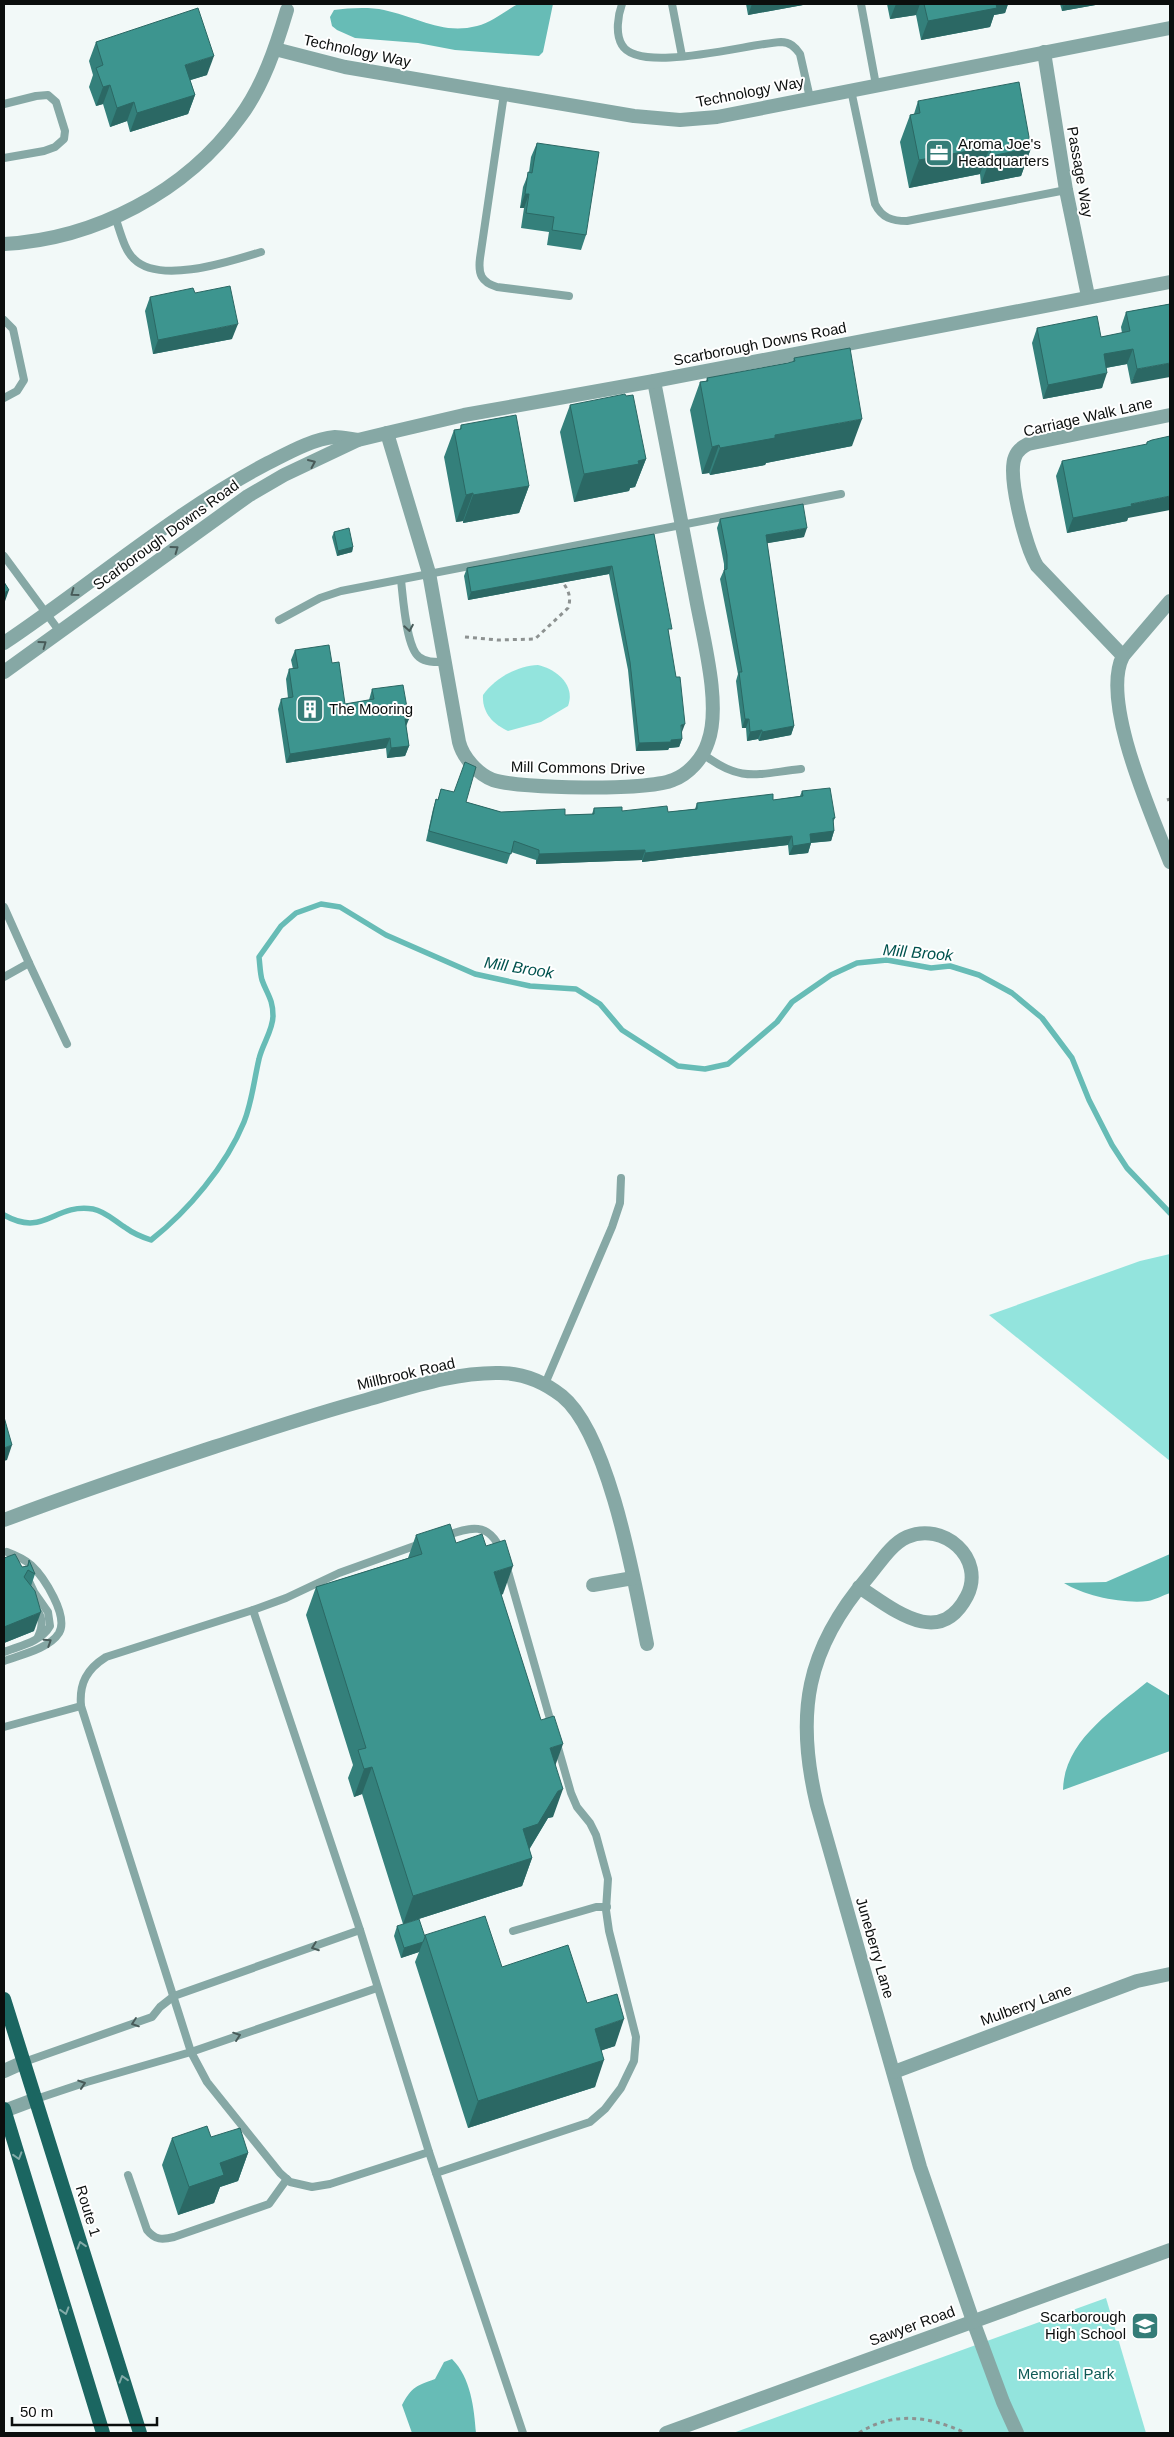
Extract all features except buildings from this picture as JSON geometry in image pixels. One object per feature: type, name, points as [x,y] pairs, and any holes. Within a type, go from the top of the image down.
[{"type":"main road","name":"Route 1","points":[[4,1999],[140,2433]]},
{"type":"main road","points":[[4,2110],[103,2433]]},
{"type":"street","points":[[4,244],[60,236],[115,217],[140,205],[175,182],[224,137],[240,117],[255,93],[275,49],[287,10]]},
{"type":"street","name":"Technology Way","points":[[275,49],[345,67],[634,116],[680,120],[717,117],[1170,28]]},
{"type":"street","name":"Passage Way","points":[[1044,52],[1066,190],[1088,296]]},
{"type":"street","name":"Scarborough Downs Road","points":[[4,672],[248,496],[284,475],[358,440],[464,415],[654,381],[1088,296],[1170,282]]},
{"type":"street","name":"Mill Commons Drive","points":[[387,433],[429,573],[460,747],[472,764],[492,779],[528,785],[648,786],[668,782],[683,776],[703,754],[712,731],[712,702],[682,524],[654,381]]},
{"type":"street","name":"Carriage Walk Lane","points":[[1123,656],[1037,566],[1032,558],[1026,544],[1013,464],[1019,450],[1028,444],[1170,414]]},
{"type":"street","name":"Scarborough Downs Road","points":[[4,643],[186,512],[252,471],[298,448],[324,439],[335,437],[358,440]]},
{"type":"street","points":[[1170,601],[1123,656],[1118,666],[1116,685],[1119,712],[1127,742],[1170,862]]},
{"type":"street","name":"Millbrook Road","points":[[4,1520],[130,1475],[316,1414],[436,1381],[498,1373],[522,1376],[545,1384],[574,1408],[593,1438],[608,1482],[633,1578],[647,1644]]},
{"type":"street","name":"Juneberry Lane","points":[[859,1587],[912,1620],[932,1622],[946,1618],[962,1604],[969,1592],[971,1577],[965,1555],[955,1543],[935,1533],[920,1533],[899,1541],[859,1587],[830,1627],[817,1658],[809,1692],[806,1745],[817,1805],[920,2167],[973,2321],[1003,2402],[1017,2433]]},
{"type":"street","points":[[593,1585],[633,1578]]},
{"type":"street","name":"Mulberry Lane","points":[[894,2072],[1137,1981],[1170,1974]]},
{"type":"street","points":[[4,2071],[24,2062]]},
{"type":"street","points":[[4,2110],[36,2099]]},
{"type":"street","name":"Sawyer Road","points":[[666,2433],[1170,2250]]},
{"type":"lane","points":[[622,4],[619,11],[618,36],[622,46],[629,52],[641,56],[701,56],[782,42],[790,44],[800,54],[810,98]]},
{"type":"lane","points":[[672,4],[682,56]]},
{"type":"lane","points":[[861,4],[876,85]]},
{"type":"lane","points":[[851,90],[874,204],[879,212],[887,218],[907,221],[1066,190]]},
{"type":"lane","points":[[504,94],[480,258],[480,276],[486,283],[497,288],[569,296]]},
{"type":"lane","points":[[4,104],[36,96],[48,96],[56,102],[65,131],[64,139],[55,147],[4,158]]},
{"type":"lane","points":[[115,217],[132,258],[150,269],[160,270],[208,266],[261,252]]},
{"type":"lane","points":[[4,320],[10,323],[13,329],[24,380],[16,391],[4,398]]},
{"type":"lane","points":[[279,620],[329,594],[841,494]]},
{"type":"lane","points":[[4,556],[60,632]]},
{"type":"lane","points":[[401,580],[409,633],[415,653],[426,661],[446,662]]},
{"type":"lane","points":[[703,754],[718,766],[740,774],[801,769]]},
{"type":"lane","points":[[4,907],[67,1044]]},
{"type":"lane","points":[[4,977],[29,963]]},
{"type":"lane","points":[[545,1384],[612,1227],[620,1203],[621,1178]]},
{"type":"lane","points":[[436,1539],[454,1533],[481,1529],[492,1534],[498,1542],[571,1793],[577,1807],[590,1823],[596,1835],[608,1879],[607,1907],[609,1931],[636,2037],[634,2061],[618,2094],[598,2117],[590,2122],[436,2173]]},
{"type":"lane","points":[[427,1542],[339,1572],[286,1598],[253,1610],[106,1657],[95,1664],[84,1679],[80,1696],[81,1706],[191,2052],[207,2082],[287,2179],[302,2186],[312,2188],[330,2184],[429,2152]]},
{"type":"lane","points":[[5,1551],[12,1566]]},
{"type":"lane","points":[[4,1652],[37,1639],[47,1630],[50,1618],[25,1572],[5,1551]]},
{"type":"lane","points":[[4,1661],[51,1641],[59,1633],[62,1622],[58,1607],[40,1576],[30,1564],[5,1551]]},
{"type":"lane","points":[[27,1601],[37,1610],[42,1618],[41,1630],[37,1639]]},
{"type":"lane","points":[[253,1610],[360,1930],[429,2152],[523,2433]]},
{"type":"lane","points":[[4,1727],[81,1706]]},
{"type":"lane","points":[[513,1932],[596,1907],[607,1907]]},
{"type":"lane","points":[[24,2062],[152,2017],[160,2007],[174,1996],[360,1930]]},
{"type":"lane","points":[[36,2099],[191,2052],[377,1988]]},
{"type":"lane","points":[[128,2175],[147,2230],[152,2236],[161,2240],[174,2238],[269,2204],[287,2179]]},
{"type":"path","points":[[465,637],[532,640],[544,633],[568,608],[569,592],[558,573]]},
{"type":"path","points":[[859,2433],[870,2426],[888,2421],[915,2418],[944,2423],[965,2433]]},
{"type":"green space","points":[[538,665],[551,670],[563,679],[569,691],[568,706],[541,722],[508,731],[490,717],[484,707],[483,695],[494,683],[507,674],[515,670]]},
{"type":"green space","points":[[1170,1254],[1170,1461],[989,1315],[1140,1261]]},
{"type":"green space","name":"Memorial Park","points":[[1106,2298],[1146,2433],[733,2433]]},
{"type":"shaded area","points":[[518,4],[553,4],[543,52],[539,56],[455,50],[418,43],[355,38],[332,26],[330,17],[334,10],[372,8],[396,13],[441,27],[464,28],[488,22]]},
{"type":"shaded area","points":[[1170,1554],[1170,1593],[1151,1600],[1138,1602],[1104,1598],[1082,1592],[1064,1583],[1106,1582]]},
{"type":"shaded area","points":[[1147,1682],[1170,1696],[1170,1751],[1063,1790],[1065,1772],[1081,1742],[1105,1716]]},
{"type":"shaded area","points":[[452,2359],[467,2384],[473,2404],[476,2433],[412,2433],[402,2405],[412,2390],[435,2379],[444,2362]]},
{"type":"waterway","name":"Mill Brook","points":[[4,1215],[18,1221],[30,1223],[40,1222],[79,1208],[93,1209],[106,1214],[135,1234],[151,1240],[179,1216],[205,1187],[227,1155],[247,1114],[262,1048],[273,1021],[273,1010],[261,977],[259,957],[281,926],[296,913],[321,904],[340,907],[386,935],[475,974],[530,986],[576,989],[600,1004],[622,1030],[678,1066],[705,1069],[728,1064],[777,1022],[792,1002],[831,975],[857,963],[887,960],[931,968],[950,966],[979,975],[1012,993],[1042,1018],[1072,1058],[1089,1100],[1112,1145],[1127,1168],[1170,1213]]},
{"type":"place","name":"Aroma Joe's Headquarters","points":[[939,153]]},
{"type":"place","name":"The Mooring","points":[[310,709]]},
{"type":"place","name":"Scarborough High School","points":[[1145,2326]]}]
